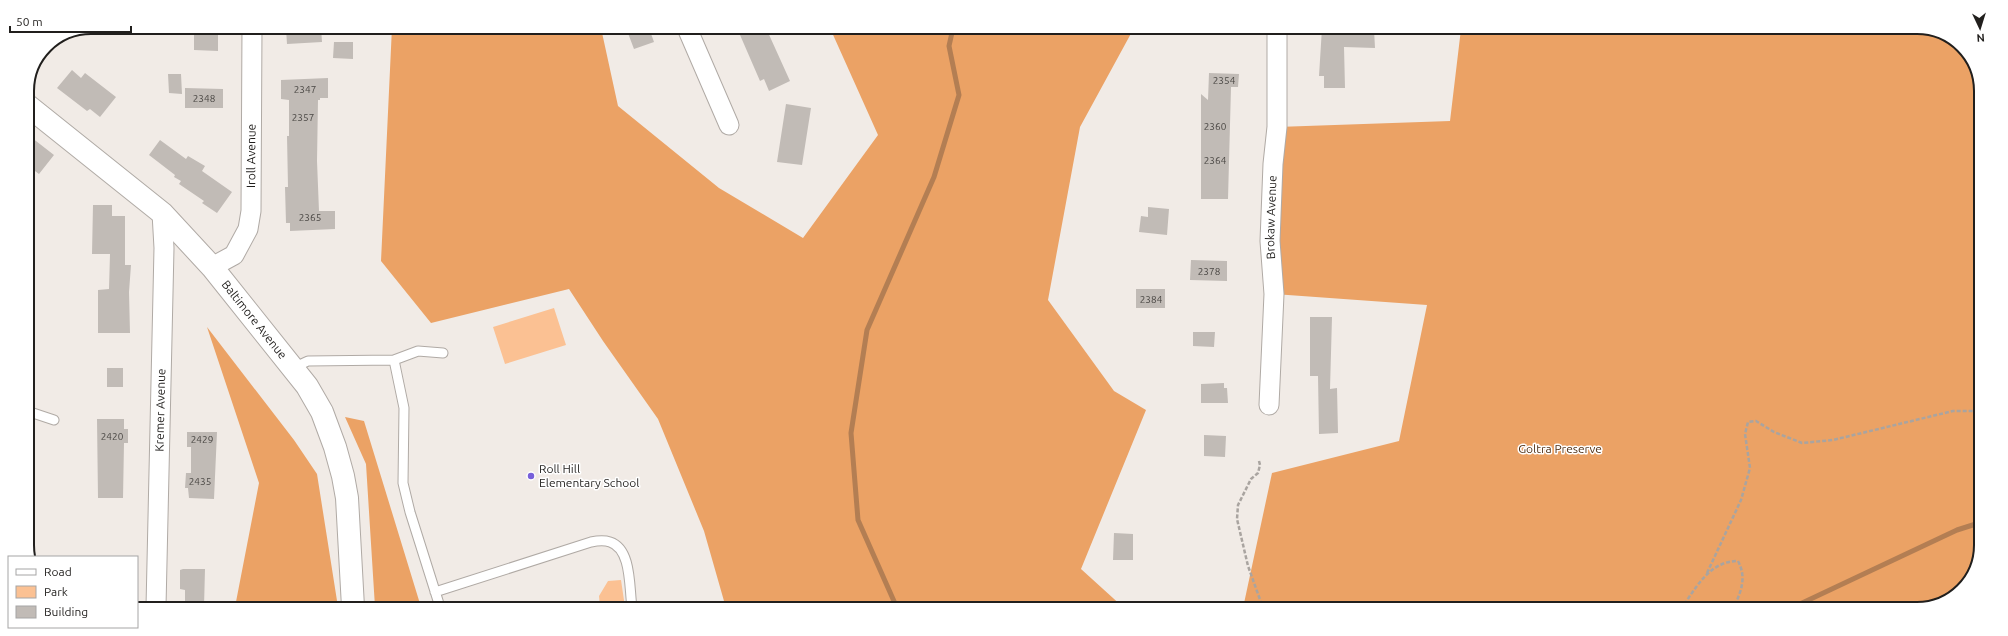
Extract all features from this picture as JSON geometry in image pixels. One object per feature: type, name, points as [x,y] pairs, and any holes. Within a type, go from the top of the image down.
[{"type":"street","name":"Iroll Avenue","points":[[212,267],[234,255],[248,229],[251,211],[252,34]]},
{"type":"street","points":[[690,34],[729,125]]},
{"type":"street","name":"Brokaw Avenue","points":[[1269,405],[1274,294],[1270,241],[1273,164],[1277,127],[1276,34]]},
{"type":"street","name":"Baltimore Avenue","points":[[34,111],[162,213],[212,267],[307,386],[322,412],[335,447],[343,476],[347,498],[353,602]]},
{"type":"street","name":"Kremer Avenue","points":[[156,602],[164,248],[162,213]]},
{"type":"lane","points":[[293,368],[308,361],[394,360],[418,351],[443,353]]},
{"type":"lane","points":[[394,360],[404,408],[403,483],[410,512],[438,602]]},
{"type":"lane","points":[[34,413],[54,420]]},
{"type":"lane","points":[[435,592],[591,542],[609,541],[618,546],[626,558],[631,602]]},
{"type":"path","points":[[1686,602],[1707,573],[1741,500],[1750,468],[1745,434],[1748,422],[1756,421],[1774,432],[1802,443],[1833,440],[1952,411],[1974,411]]},
{"type":"path","points":[[1259,460],[1260,465],[1258,473],[1251,479],[1238,505],[1237,519],[1248,566],[1261,602]]},
{"type":"path","points":[[1707,573],[1727,561],[1738,561],[1743,571],[1742,590],[1736,602]]},
{"type":"green space","points":[[392,34],[602,34],[618,106],[719,188],[803,238],[878,135],[833,34],[1131,34],[1080,127],[1048,300],[1114,391],[1146,410],[1081,569],[1117,602],[724,602],[704,531],[658,419],[603,341],[569,289],[431,323],[381,261]]},
{"type":"green space","name":"Goltra Preserve","points":[[1460,34],[1925,34],[1939,38],[1949,44],[1955,48],[1966,62],[1971,73],[1974,87],[1974,553],[1970,567],[1964,577],[1960,583],[1946,594],[1925,602],[1244,602],[1272,473],[1399,441],[1427,305],[1274,294],[1277,127],[1450,121]]},
{"type":"green space","points":[[554,308],[566,345],[505,364],[493,327]]},
{"type":"green space","points":[[207,327],[294,440],[317,474],[337,602],[236,602],[259,483]]},
{"type":"green space","points":[[345,417],[364,421],[419,602],[375,602],[366,464]]},
{"type":"green space","points":[[621,580],[624,602],[600,602],[599,596],[608,581]]},
{"type":"building","points":[[194,34],[218,34],[218,51],[194,50]]},
{"type":"building","points":[[286,34],[321,34],[322,42],[287,44]]},
{"type":"building","points":[[628,34],[651,34],[654,42],[634,49]]},
{"type":"building","points":[[740,34],[769,34],[790,81],[769,91],[764,79],[760,81]]},
{"type":"building","points":[[1322,34],[1374,34],[1375,48],[1344,47],[1345,88],[1324,88],[1324,76],[1319,76]]},
{"type":"building","points":[[334,42],[353,42],[353,59],[333,58]]},
{"type":"building","points":[[72,70],[81,78],[85,73],[116,97],[100,117],[90,109],[87,111],[57,88]]},
{"type":"building","points":[[1209,73],[1239,74],[1238,87],[1231,87],[1228,199],[1201,199],[1201,94],[1208,100]]},
{"type":"building","points":[[168,74],[181,74],[182,94],[169,93]]},
{"type":"building","points":[[328,78],[328,98],[320,98],[320,100],[318,100],[317,161],[319,211],[335,211],[335,229],[290,231],[290,223],[286,223],[285,187],[288,187],[287,136],[289,136],[289,100],[281,99],[281,80]]},
{"type":"building","points":[[185,88],[223,89],[223,108],[185,108]]},
{"type":"building","points":[[786,104],[811,108],[802,165],[777,162]]},
{"type":"building","points":[[34,139],[54,155],[39,174],[34,170]]},
{"type":"building","points":[[160,140],[186,159],[188,156],[205,166],[202,171],[232,192],[217,213],[202,203],[204,201],[179,184],[181,181],[174,177],[175,175],[149,155]]},
{"type":"building","points":[[93,205],[112,205],[112,216],[125,216],[125,265],[131,265],[129,292],[130,333],[98,333],[98,290],[109,289],[110,254],[92,254]]},
{"type":"building","points":[[1148,207],[1169,209],[1167,235],[1139,232],[1141,216],[1148,217]]},
{"type":"building","points":[[1191,260],[1227,261],[1227,281],[1190,280]]},
{"type":"building","points":[[1136,289],[1165,289],[1165,308],[1136,308]]},
{"type":"building","points":[[1310,317],[1332,317],[1330,389],[1337,388],[1338,433],[1319,434],[1318,376],[1310,376]]},
{"type":"building","points":[[1193,332],[1215,332],[1214,347],[1193,346]]},
{"type":"building","points":[[107,368],[123,368],[123,387],[107,387]]},
{"type":"building","points":[[1224,383],[1224,388],[1227,388],[1228,403],[1201,403],[1201,384]]},
{"type":"building","points":[[97,419],[124,419],[124,429],[128,429],[128,443],[124,443],[123,498],[98,498]]},
{"type":"building","points":[[187,432],[217,432],[214,499],[189,498],[188,488],[185,488],[186,473],[191,473],[191,447],[187,447]]},
{"type":"building","points":[[1204,435],[1226,436],[1225,457],[1204,456]]},
{"type":"building","points":[[1114,533],[1133,534],[1133,560],[1113,560]]},
{"type":"building","points":[[205,569],[204,602],[185,602],[185,590],[180,589],[180,570]]},
{"type":"waterway","points":[[894,602],[858,520],[851,433],[867,330],[934,177],[959,95],[949,46],[952,34]]},
{"type":"waterway","points":[[1804,602],[1957,530],[1974,525]]},
{"type":"place","name":"Roll Hill Elementary School","points":[[531,476]]}]
